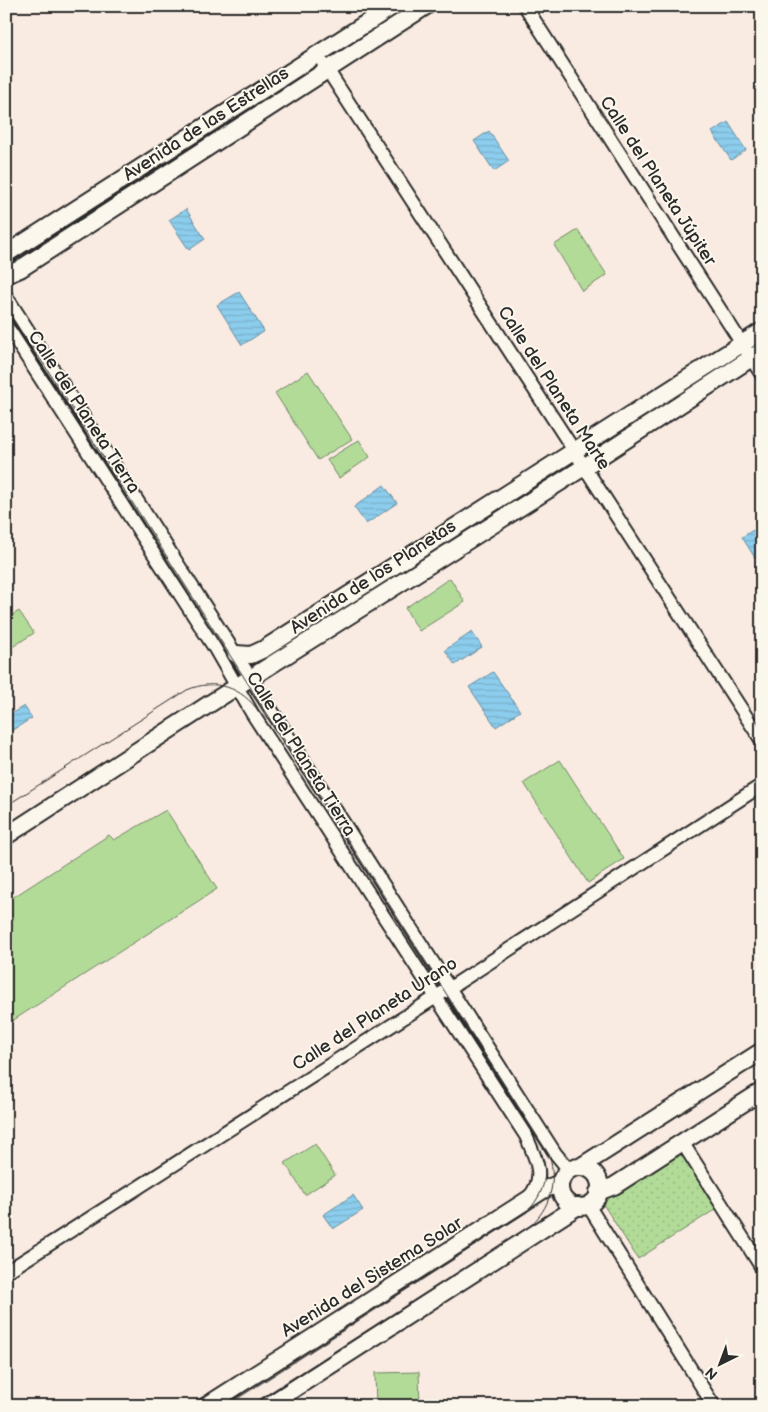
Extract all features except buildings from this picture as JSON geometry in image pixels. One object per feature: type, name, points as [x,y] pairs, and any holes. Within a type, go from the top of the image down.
[{"type":"street","name":"Avenida de las Estrellas","points":[[6,254],[393,6]]},
{"type":"street","name":"Avenida de las Estrellas","points":[[6,275],[20,269],[426,6]]},
{"type":"street","name":"Calle del Planeta Júpiter","points":[[525,6],[741,343],[756,355],[762,375]]},
{"type":"street","name":"Calle del Planeta Marte","points":[[317,54],[762,741]]},
{"type":"street","name":"Calle del Planeta Tierra","points":[[6,296],[236,654],[245,683],[436,997],[526,1136],[538,1161],[539,1180],[533,1193],[522,1206]]},
{"type":"street","name":"Calle del Planeta Tierra","points":[[6,325],[450,988],[570,1173]]},
{"type":"street","name":"Avenida de los Planetas","points":[[236,654],[251,654],[264,649],[762,331]]},
{"type":"street","name":"Avenida de los Planetas","points":[[6,836],[584,468],[756,355]]},
{"type":"street","name":"Calle del Planeta Urano","points":[[6,1272],[450,988],[762,785]]},
{"type":"street","name":"Avenida del Sistema Solar","points":[[206,1406],[762,1051]]},
{"type":"street","points":[[267,1406],[762,1091]]},
{"type":"street","points":[[682,1142],[762,1268]]},
{"type":"street","points":[[570,1173],[596,1175],[598,1180],[588,1201],[566,1201],[562,1196],[570,1173]]},
{"type":"street","points":[[588,1201],[714,1406]]},
{"type":"green space","points":[[578,230],[607,275],[582,291],[554,245]]},
{"type":"green space","points":[[308,371],[352,439],[318,460],[275,393]]},
{"type":"green space","points":[[359,440],[370,457],[339,478],[327,460]]},
{"type":"green space","points":[[450,578],[465,602],[419,631],[405,608]]},
{"type":"green space","points":[[19,611],[34,633],[6,651],[6,619]]},
{"type":"green space","points":[[560,760],[624,859],[588,883],[524,783]]},
{"type":"green space","points":[[166,810],[217,889],[12,1021],[6,1012],[6,902],[109,835],[114,840]]},
{"type":"green space","points":[[315,1144],[335,1175],[305,1195],[285,1163]]},
{"type":"green space","points":[[680,1149],[716,1209],[638,1259],[601,1201]]},
{"type":"green space","points":[[419,1372],[420,1406],[376,1406],[375,1373]]},
{"type":"water","points":[[728,122],[746,150],[731,160],[712,132]]},
{"type":"water","points":[[489,131],[509,161],[494,171],[474,141]]},
{"type":"water","points":[[186,209],[205,239],[189,250],[169,220]]},
{"type":"water","points":[[239,292],[264,331],[242,345],[217,305]]},
{"type":"water","points":[[384,485],[397,503],[366,524],[354,507]]},
{"type":"water","points":[[753,530],[762,545],[762,555],[755,558],[742,537]]},
{"type":"water","points":[[472,632],[482,647],[455,665],[445,650]]},
{"type":"water","points":[[493,672],[520,711],[496,727],[469,687]]},
{"type":"water","points":[[24,706],[32,718],[6,734],[6,717]]},
{"type":"water","points":[[353,1195],[363,1210],[333,1229],[323,1215]]},
{"type":"tram line","points":[[6,320],[20,331],[31,344],[550,1156],[552,1166],[550,1195],[542,1211],[529,1227],[252,1406]]},
{"type":"tram line","points":[[6,806],[187,690],[197,686],[218,685],[227,687],[245,696],[259,712]]},
{"type":"tram line","points":[[226,1406],[527,1212],[541,1192],[545,1178],[542,1154]]}]
